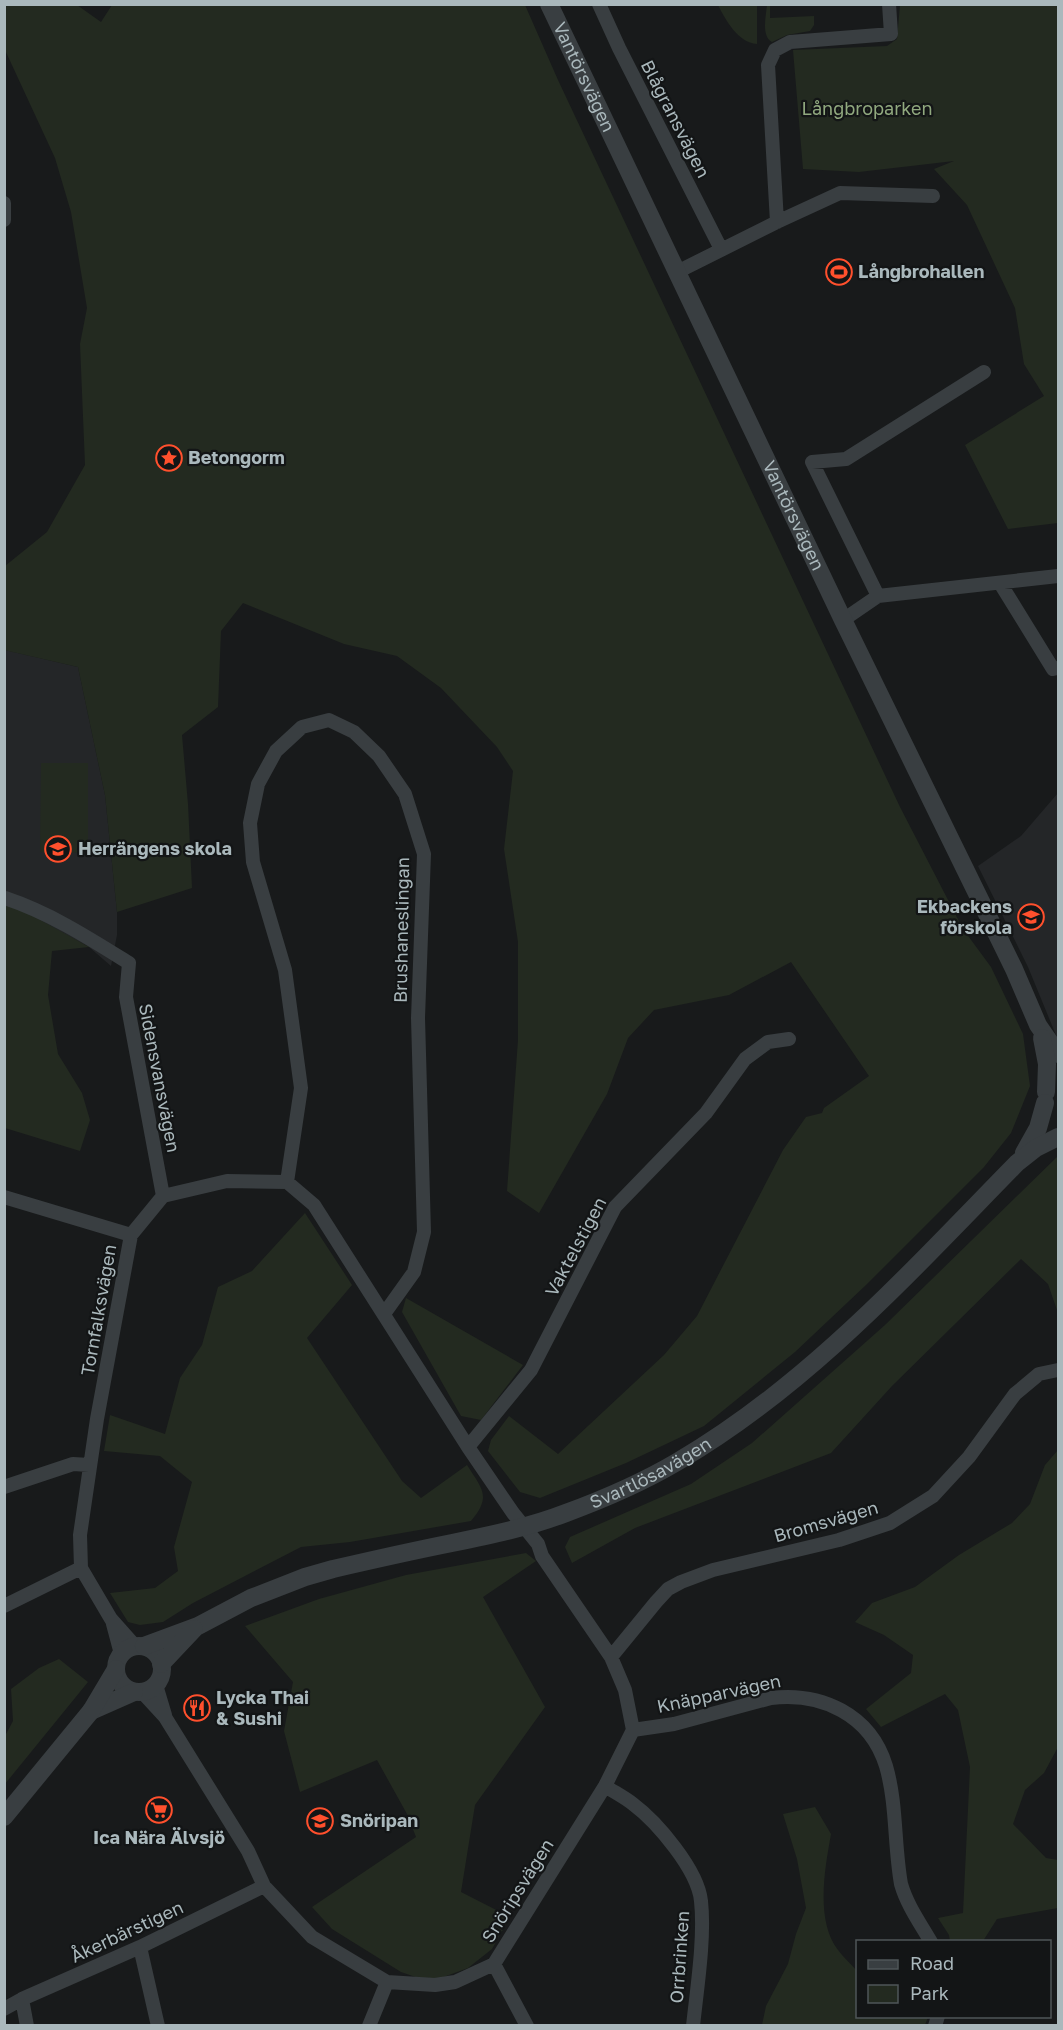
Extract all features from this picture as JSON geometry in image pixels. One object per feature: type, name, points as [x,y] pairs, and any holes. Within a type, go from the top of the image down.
[{"type":"street","name":"Vantörsvägen","points":[[549,4],[843,620],[1014,969],[1038,1025],[1051,1047],[1059,1054]]},
{"type":"street","name":"Blågransvägen","points":[[599,4],[721,249]]},
{"type":"street","points":[[777,222],[768,65],[775,50],[790,42],[891,34],[889,4]]},
{"type":"street","points":[[677,272],[840,193],[933,196]]},
{"type":"street","points":[[4,203],[4,220]]},
{"type":"street","points":[[878,596],[812,462],[846,459],[984,372]]},
{"type":"street","points":[[843,620],[878,596],[1059,576]]},
{"type":"street","points":[[1000,583],[1053,669],[1059,668]]},
{"type":"street","name":"Brushaneslingan","points":[[287,1182],[301,1088],[285,970],[253,862],[250,823],[258,784],[276,751],[302,728],[329,720],[354,732],[379,756],[405,794],[424,854],[418,1018],[424,1232],[414,1272],[384,1314]]},
{"type":"street","name":"Sidensvansvägen","points":[[4,898],[27,906],[76,930],[129,963],[126,997],[163,1196]]},
{"type":"street","name":"Vantörsvägen","points":[[1038,1025],[1047,1064],[1046,1097]]},
{"type":"street","name":"Vaktelstigen","points":[[468,1447],[531,1370],[615,1207],[706,1113],[745,1059],[768,1042],[789,1039]]},
{"type":"street","points":[[1059,1077],[1046,1097],[1047,1113],[1051,1123],[1059,1130]]},
{"type":"street","name":"Svartlösavägen","points":[[1017,1163],[1038,1128],[1046,1097]]},
{"type":"street","name":"Svartlösavägen","points":[[129,1654],[198,1626],[251,1598],[304,1577],[352,1564],[525,1527],[604,1498],[676,1463],[732,1427],[796,1378],[859,1322],[1017,1163],[1036,1148],[1059,1137]]},
{"type":"street","points":[[163,1196],[226,1181],[287,1182],[314,1205],[468,1447],[537,1544],[542,1556],[611,1657],[625,1690],[633,1730]]},
{"type":"street","name":"Tornfalksvägen","points":[[129,1654],[81,1568],[80,1535],[89,1465],[131,1234],[163,1196]]},
{"type":"street","points":[[4,1197],[131,1234]]},
{"type":"street","name":"Bromsvägen","points":[[611,1657],[656,1602],[668,1590],[681,1582],[713,1570],[839,1540],[880,1527],[933,1496],[969,1457],[1015,1394],[1039,1374],[1059,1370]]},
{"type":"street","points":[[4,1487],[73,1464],[89,1465]]},
{"type":"street","points":[[4,1606],[81,1568]]},
{"type":"street","name":"Svartlösavägen","points":[[161,1664],[198,1626]]},
{"type":"street","points":[[4,1817],[91,1711],[129,1654],[152,1650],[158,1656],[162,1671],[144,1690],[91,1711]]},
{"type":"street","points":[[129,1654],[121,1684],[144,1690]]},
{"type":"street","name":"Snöripsvägen","points":[[144,1690],[165,1717],[248,1851],[264,1886],[312,1937],[387,1982],[435,1985],[455,1982],[494,1964],[606,1786],[633,1730]]},
{"type":"street","name":"Knäpparvägen","points":[[633,1730],[674,1724],[783,1696],[812,1699],[835,1706],[848,1714],[867,1732],[885,1764],[890,1784],[904,1896],[930,1940]]},
{"type":"street","name":"Orrbrinken","points":[[606,1786],[634,1804],[673,1844],[686,1862],[701,1899],[700,1951],[693,2025]]},
{"type":"street","name":"Åkerbärstigen","points":[[4,2009],[140,1947],[264,1886]]},
{"type":"street","points":[[140,1947],[158,2025]]},
{"type":"street","points":[[494,1964],[527,2025]]},
{"type":"street","points":[[369,2025],[387,1982]]},
{"type":"street","points":[[22,1999],[27,2025]]},
{"type":"shaded area","name":"Herrängens skola","points":[[5,650],[78,667],[105,795],[117,912],[117,935],[111,966],[89,947],[5,904]]},
{"type":"shaded area","name":"Ekbackens förskola","points":[[1058,793],[1058,1040],[1028,967],[978,866],[1021,836]]},
{"type":"green space","points":[[5,5],[77,5],[101,22],[112,5],[525,5],[558,80],[900,807],[963,929],[991,967],[1023,1034],[1030,1086],[1011,1133],[984,1167],[866,1285],[795,1352],[704,1426],[626,1463],[540,1498],[520,1492],[488,1451],[491,1440],[509,1416],[558,1454],[664,1355],[697,1316],[783,1150],[806,1117],[822,1113],[824,1108],[869,1076],[791,962],[729,995],[654,1010],[628,1038],[607,1094],[539,1213],[507,1191],[518,1040],[518,942],[504,849],[513,771],[497,747],[441,688],[397,656],[344,644],[243,603],[221,631],[218,707],[182,735],[192,888],[117,912],[105,795],[78,667],[4,650],[5,566],[47,532],[85,465],[80,344],[87,308],[71,212],[55,158],[5,50]]},
{"type":"green space","points":[[718,5],[757,5],[757,44],[750,43],[738,35]]},
{"type":"green space","points":[[767,5],[770,5],[770,18],[814,16],[814,25],[810,31],[787,35],[772,42],[765,31]]},
{"type":"green space","name":"Långbroparken","points":[[900,5],[1058,5],[1058,523],[1008,529],[965,445],[1044,396],[1024,364],[1015,308],[967,205],[934,169],[954,161],[859,172],[803,169],[793,50],[887,46],[897,39]]},
{"type":"green space","points":[[41,763],[88,763],[88,853],[40,852]]},
{"type":"green space","points":[[5,904],[15,906],[89,947],[52,951],[48,995],[58,1054],[82,1093],[90,1120],[80,1151],[5,1128]]},
{"type":"green space","points":[[1058,1156],[1058,1313],[1048,1284],[1021,1259],[892,1386],[831,1453],[635,1528],[572,1563],[565,1547],[570,1537],[691,1484],[752,1443],[885,1325]]},
{"type":"green space","points":[[305,1213],[352,1285],[307,1338],[402,1481],[421,1498],[467,1465],[480,1487],[483,1499],[481,1505],[471,1521],[350,1542],[301,1547],[193,1603],[163,1622],[140,1625],[128,1622],[110,1593],[155,1588],[178,1571],[174,1547],[192,1482],[160,1456],[104,1451],[110,1415],[165,1434],[180,1378],[202,1345],[218,1287],[252,1271]]},
{"type":"green space","points":[[406,1298],[523,1365],[481,1420],[461,1416],[402,1312]]},
{"type":"green space","points":[[1058,1450],[1058,1747],[1044,1773],[1025,1790],[1013,1824],[1046,1858],[1058,1860],[1058,1908],[997,1919],[984,1940],[950,1940],[938,1918],[963,1913],[970,1767],[958,1710],[945,1694],[881,1727],[866,1709],[911,1673],[913,1655],[884,1635],[855,1622],[872,1603],[915,1587],[959,1555],[1012,1523],[1030,1504],[1045,1465]]},
{"type":"green space","points":[[526,1553],[536,1561],[483,1597],[545,1707],[475,1805],[461,1892],[510,1917],[492,1949],[468,1968],[430,1982],[401,1972],[332,1929],[312,1907],[416,1837],[407,1814],[377,1760],[300,1792],[284,1731],[293,1682],[245,1626],[319,1599],[406,1575]]},
{"type":"green space","points":[[59,1659],[88,1682],[5,1784],[5,1736],[13,1721],[11,1689],[39,1668]]},
{"type":"green space","points":[[815,1807],[831,1834],[824,1894],[826,1924],[838,1950],[856,1970],[856,2018],[928,2018],[925,2025],[762,2025],[766,2006],[788,1964],[806,1908],[797,1859],[783,1814]]},
{"type":"place","name":"Långbrohallen","points":[[839,272]]},
{"type":"place","name":"Betongorm","points":[[169,458]]},
{"type":"place","name":"Herrängens skola","points":[[58,849]]},
{"type":"place","name":"Ekbackens förskola","points":[[1031,917]]},
{"type":"place","name":"Lycka Thai & Sushi","points":[[197,1708]]},
{"type":"place","name":"Ica Nära Älvsjö","points":[[159,1810]]},
{"type":"place","name":"Snöripan","points":[[320,1821]]}]
